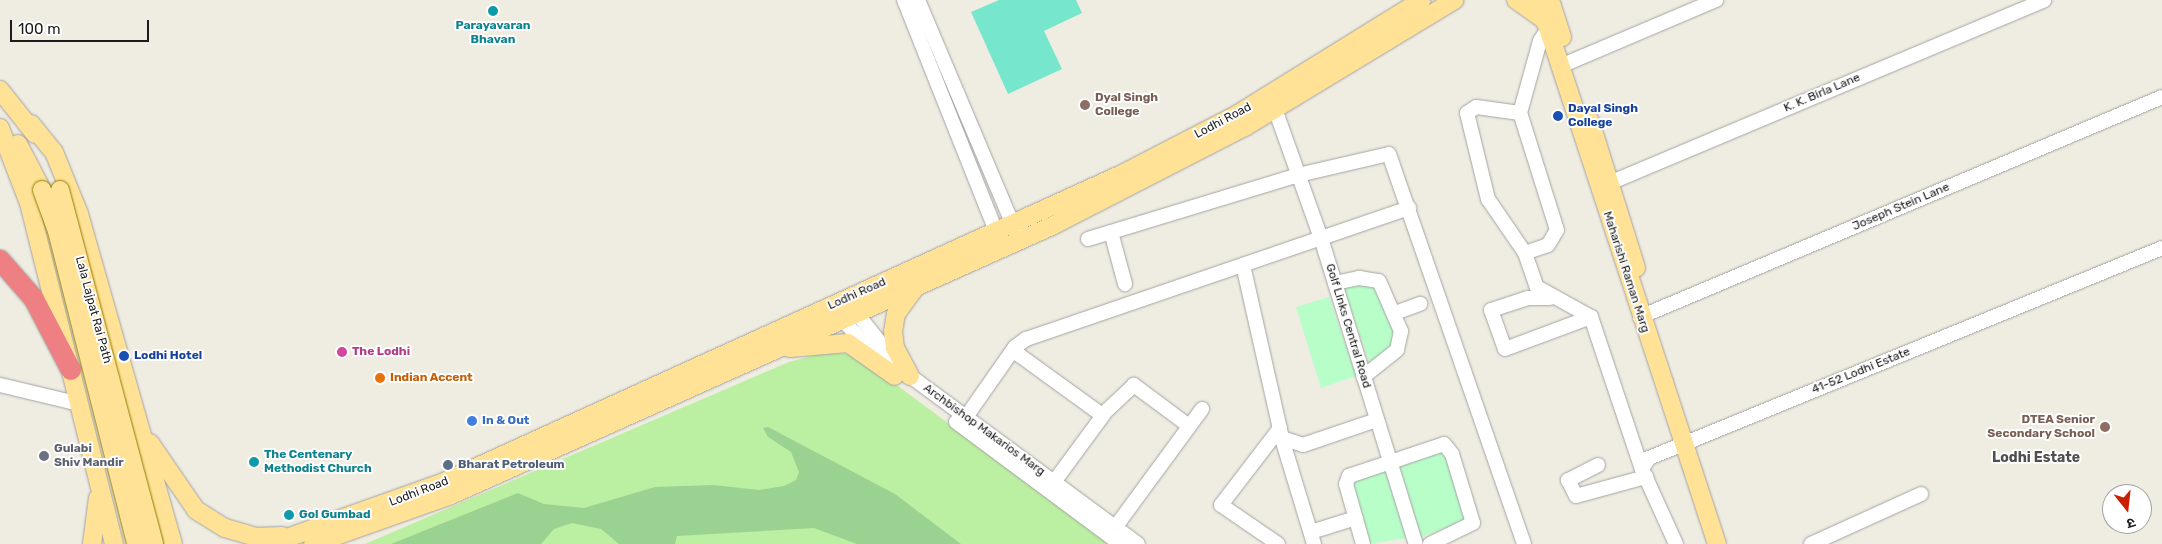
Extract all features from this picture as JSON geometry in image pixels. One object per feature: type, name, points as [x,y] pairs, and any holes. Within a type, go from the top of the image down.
[{"type":"highway","points":[[0,260],[20,282],[71,370]]},
{"type":"main road","name":"Lodhi Road","points":[[270,544],[287,536],[444,482],[843,309],[1004,235],[1238,114],[1422,0]]},
{"type":"main road","name":"Lodhi Road","points":[[1004,235],[1020,241],[1127,190],[1275,109],[1455,0]]},
{"type":"main road","points":[[1516,0],[1550,12]]},
{"type":"main road","name":"Maharishi Raman Marg","points":[[1534,0],[1550,12],[1570,62],[1605,184]]},
{"type":"main road","name":"Maharishi Raman Marg","points":[[1550,12],[1645,315],[1688,442],[1728,544]]},
{"type":"main road","name":"Lala Lajpat Rai Path","points":[[0,90],[31,124],[60,190],[154,544]]},
{"type":"main road","name":"Lala Lajpat Rai Path","points":[[0,117],[42,190],[57,231],[136,544]]},
{"type":"main road","points":[[31,124],[54,152],[79,214],[129,397],[173,544]]},
{"type":"main road","points":[[0,128],[29,203],[114,544]]},
{"type":"main road","name":"Lodhi Road","points":[[313,544],[392,517],[766,352],[843,309],[920,284],[1004,235]]},
{"type":"main road","points":[[903,376],[895,348],[893,332],[903,299],[920,284]]},
{"type":"main road","points":[[766,352],[830,341],[848,343],[903,376]]},
{"type":"main road","points":[[129,397],[162,464],[196,510],[225,528],[256,537],[287,536]]},
{"type":"main road","name":"Maharishi Raman Marg","points":[[1688,442],[1717,544]]},
{"type":"main road","points":[[92,544],[99,506],[96,466]]},
{"type":"main road","points":[[109,522],[119,528],[137,530],[153,521],[161,505]]},
{"type":"main road","points":[[340,544],[392,517]]},
{"type":"street","points":[[904,0],[1004,235]]},
{"type":"street","points":[[918,0],[1004,235]]},
{"type":"street","points":[[1570,62],[1716,0]]},
{"type":"street","name":"K. K. Birla Lane","points":[[1605,184],[2044,0]]},
{"type":"street","points":[[1525,253],[1548,245],[1557,230],[1520,113],[1550,12]]},
{"type":"street","name":"Joseph Stein Lane","points":[[1645,315],[2162,97]]},
{"type":"street","points":[[1520,113],[1476,107],[1467,113],[1488,199],[1525,253],[1537,287],[1550,298],[1591,317],[1644,473],[1676,544]]},
{"type":"street","name":"Golf Links Central Road","points":[[1275,109],[1321,238],[1416,544]]},
{"type":"street","points":[[1088,239],[1298,175],[1386,153],[1392,156],[1524,544]]},
{"type":"street","points":[[966,417],[1015,347],[1026,339],[1409,208]]},
{"type":"street","points":[[1111,232],[1124,284]]},
{"type":"street","name":"41-52 Lodhi Estate","points":[[1644,473],[1649,458],[2162,248]]},
{"type":"street","points":[[1243,265],[1281,433],[1312,538],[1356,518]]},
{"type":"street","points":[[1335,283],[1359,278],[1380,281],[1395,313],[1401,332],[1397,350],[1363,377]]},
{"type":"street","points":[[1550,298],[1528,298],[1491,310],[1505,349],[1591,317]]},
{"type":"street","points":[[1395,313],[1420,304]]},
{"type":"street","name":"Archbishop Makarios Marg","points":[[843,309],[903,376],[1115,536],[1138,544]]},
{"type":"street","points":[[1015,347],[1019,355],[1104,414]]},
{"type":"street","name":"Archbishop Makarios Marg","points":[[903,376],[966,417],[1054,482],[1115,536]]},
{"type":"street","points":[[0,385],[80,404]]},
{"type":"street","points":[[1054,482],[1104,414],[1134,385],[1189,426]]},
{"type":"street","points":[[1115,536],[1202,409]]},
{"type":"street","points":[[1281,433],[1303,445],[1377,420]]},
{"type":"street","points":[[1278,544],[1221,505],[1281,433]]},
{"type":"street","points":[[1363,544],[1346,479],[1444,444],[1450,447],[1473,523],[1430,544]]},
{"type":"street","points":[[1598,465],[1568,480],[1576,496],[1644,473]]},
{"type":"street","points":[[1810,544],[1921,494]]},
{"type":"green space","points":[[1375,278],[1402,357],[1371,367],[1344,289]]},
{"type":"green space","points":[[1329,297],[1356,376],[1321,388],[1296,307]]},
{"type":"green space","points":[[827,352],[856,355],[1111,544],[365,544],[789,362]]},
{"type":"green space","points":[[768,427],[895,494],[961,544],[857,544],[814,528],[677,536],[675,544],[619,544],[601,529],[572,523],[554,529],[541,544],[391,544],[518,493],[544,504],[584,508],[655,487],[713,485],[759,490],[784,486],[796,480],[799,472],[791,452],[768,437],[763,428]]},
{"type":"green space","points":[[1443,450],[1469,520],[1421,537],[1399,464]]},
{"type":"green space","points":[[1384,467],[1407,538],[1368,544],[1348,481]]},
{"type":"shaded area","points":[[999,0],[1076,0],[1082,13],[1044,31],[1062,69],[1008,94],[971,12]]},
{"type":"place","name":"Parayavaran Bhavan","points":[[493,11]]},
{"type":"place","name":"Dyal Singh College","points":[[1085,105]]},
{"type":"place","name":"Dayal Singh College","points":[[1558,116]]},
{"type":"place","name":"The Lodhi","points":[[342,352]]},
{"type":"place","name":"Lodhi Hotel","points":[[124,356]]},
{"type":"place","name":"Indian Accent","points":[[380,378]]},
{"type":"place","name":"In & Out","points":[[472,421]]},
{"type":"place","name":"DTEA Senior Secondary School","points":[[2105,427]]},
{"type":"place","name":"Gulabi Shiv Mandir","points":[[44,456]]},
{"type":"place","name":"The Centenary Methodist Church","points":[[254,462]]},
{"type":"place","name":"Bharat Petroleum","points":[[448,465]]},
{"type":"place","name":"Gol Gumbad","points":[[289,515]]},
{"type":"district","name":"Lodhi Estate","points":[[2036,458]]}]
